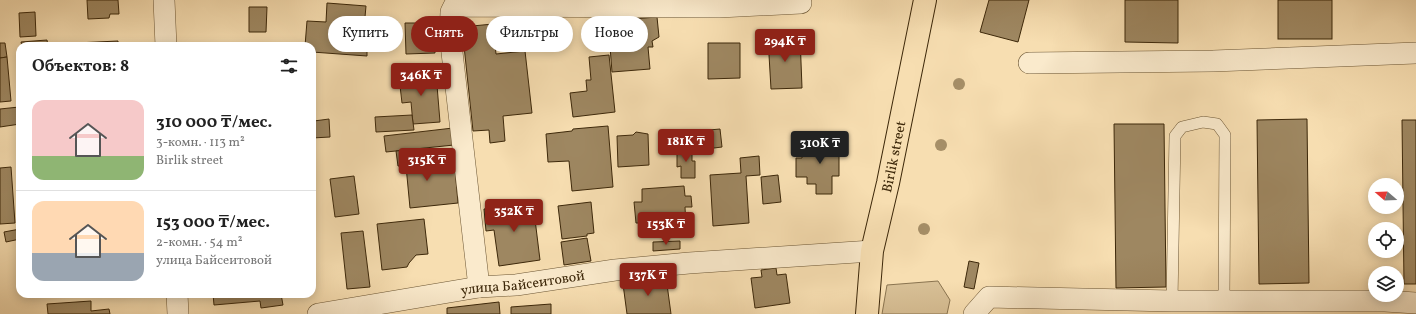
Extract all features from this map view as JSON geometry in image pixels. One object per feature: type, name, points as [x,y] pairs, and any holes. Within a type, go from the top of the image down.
[{"type":"main road","name":"Birlik street","points":[[867,314],[872,251],[888,183],[925,0]]},
{"type":"street","points":[[164,0],[166,42]]},
{"type":"street","points":[[479,287],[450,35],[451,12],[454,6],[719,7],[802,3]]},
{"type":"street","points":[[1029,63],[1213,61],[1416,53]]},
{"type":"street","name":"улица Байсеитовой","points":[[318,314],[479,287],[516,285],[622,269],[872,251]]},
{"type":"street","points":[[974,314],[989,297],[1172,301],[1377,301],[1416,303]]},
{"type":"street","points":[[177,298],[178,314]]},
{"type":"lane","points":[[1172,301],[1174,136],[1182,127],[1203,122],[1217,124],[1225,135],[1224,301]]},
{"type":"shaded area","points":[[938,281],[950,300],[947,314],[882,314],[887,285]]},
{"type":"building","points":[[87,0],[118,0],[119,14],[110,14],[109,18],[88,19]]},
{"type":"building","points":[[989,0],[1029,0],[1018,42],[980,32]]},
{"type":"building","points":[[1125,0],[1178,0],[1178,43],[1125,42]]},
{"type":"building","points":[[1278,0],[1332,0],[1332,39],[1278,39]]},
{"type":"building","points":[[327,3],[366,6],[365,16],[328,16],[328,52],[367,52],[367,56],[316,52],[316,42],[305,42],[307,21],[326,22]]},
{"type":"building","points":[[249,7],[267,7],[266,32],[249,32]]},
{"type":"building","points":[[35,12],[36,36],[20,37],[19,13]]},
{"type":"building","points":[[657,17],[659,37],[652,41],[653,47],[648,47],[648,18]]},
{"type":"building","points":[[405,23],[411,23],[411,52],[435,53],[406,54]]},
{"type":"building","points":[[478,25],[486,25],[486,52],[496,52],[496,54],[525,52],[532,113],[503,116],[505,141],[490,143],[489,130],[473,131],[465,52],[478,52]]},
{"type":"building","points":[[800,36],[802,88],[771,89],[768,38]]},
{"type":"building","points":[[47,40],[47,42],[21,42]]},
{"type":"building","points":[[118,41],[118,42],[97,42]]},
{"type":"building","points":[[0,43],[5,43],[7,57],[0,58]]},
{"type":"building","points":[[708,43],[740,43],[740,78],[708,79]]},
{"type":"building","points":[[648,47],[650,69],[612,72],[610,52],[648,52]]},
{"type":"building","points":[[609,55],[615,112],[573,117],[570,93],[587,91],[586,80],[591,80],[589,57]]},
{"type":"building","points":[[7,57],[11,101],[0,102],[0,58]]},
{"type":"building","points":[[436,73],[440,122],[413,124],[411,102],[402,103],[399,77]]},
{"type":"building","points":[[16,107],[16,125],[0,127],[0,109]]},
{"type":"building","points":[[412,115],[414,130],[376,132],[375,117]]},
{"type":"building","points":[[329,119],[330,137],[316,138],[316,121]]},
{"type":"building","points":[[1307,119],[1309,283],[1259,284],[1257,120]]},
{"type":"building","points":[[1402,120],[1416,120],[1416,284],[1404,284],[1404,178],[1403,178]]},
{"type":"building","points":[[1114,124],[1164,124],[1166,287],[1116,288]]},
{"type":"building","points":[[608,126],[613,187],[572,191],[569,161],[548,162],[546,134],[572,131],[573,129]]},
{"type":"building","points":[[453,128],[454,145],[386,152],[384,136]]},
{"type":"building","points":[[720,129],[722,147],[706,149],[705,142],[688,144],[687,132]]},
{"type":"building","points":[[636,132],[648,134],[649,165],[618,167],[617,136],[633,135]]},
{"type":"building","points":[[809,141],[839,141],[839,176],[832,176],[832,194],[816,194],[816,184],[807,184],[807,177],[796,177],[796,158],[802,158],[802,150],[809,150]]},
{"type":"building","points":[[419,149],[421,172],[455,169],[458,203],[410,208],[406,166],[398,166],[396,151]]},
{"type":"building","points":[[677,149],[692,149],[692,161],[695,161],[695,178],[681,178],[681,166],[677,167]]},
{"type":"building","points":[[759,156],[760,175],[746,176],[749,223],[713,226],[710,175],[741,173],[740,158]]},
{"type":"building","points":[[11,167],[15,223],[0,224],[0,168]]},
{"type":"building","points":[[778,175],[781,202],[763,204],[761,177]]},
{"type":"building","points":[[354,176],[359,214],[335,217],[330,179]]},
{"type":"building","points":[[684,186],[685,196],[691,196],[692,207],[685,207],[686,227],[643,230],[643,223],[636,223],[634,202],[642,202],[642,189]]},
{"type":"building","points":[[591,202],[594,233],[587,234],[587,236],[562,239],[558,206]]},
{"type":"building","points":[[533,203],[540,260],[499,266],[494,230],[486,231],[484,209]]},
{"type":"building","points":[[424,219],[428,254],[416,255],[407,267],[382,270],[377,224]]},
{"type":"building","points":[[16,230],[16,240],[6,242],[4,232]]},
{"type":"building","points":[[363,231],[370,287],[347,289],[341,233]]},
{"type":"building","points":[[587,238],[591,261],[564,265],[561,242]]},
{"type":"building","points":[[680,241],[680,249],[653,251],[653,242]]},
{"type":"building","points":[[969,261],[979,263],[974,289],[964,287]]},
{"type":"building","points":[[776,268],[777,275],[786,274],[790,303],[755,308],[751,278],[762,277],[761,270]]},
{"type":"building","points":[[666,277],[671,314],[627,314],[623,284]]},
{"type":"building","points":[[213,298],[282,298],[283,305],[261,308],[260,301],[214,305]]},
{"type":"building","points":[[91,301],[91,311],[109,309],[110,314],[48,314],[47,304]]},
{"type":"building","points":[[499,302],[500,314],[447,314],[447,308]]},
{"type":"building","points":[[551,304],[551,314],[511,314],[511,307]]}]
